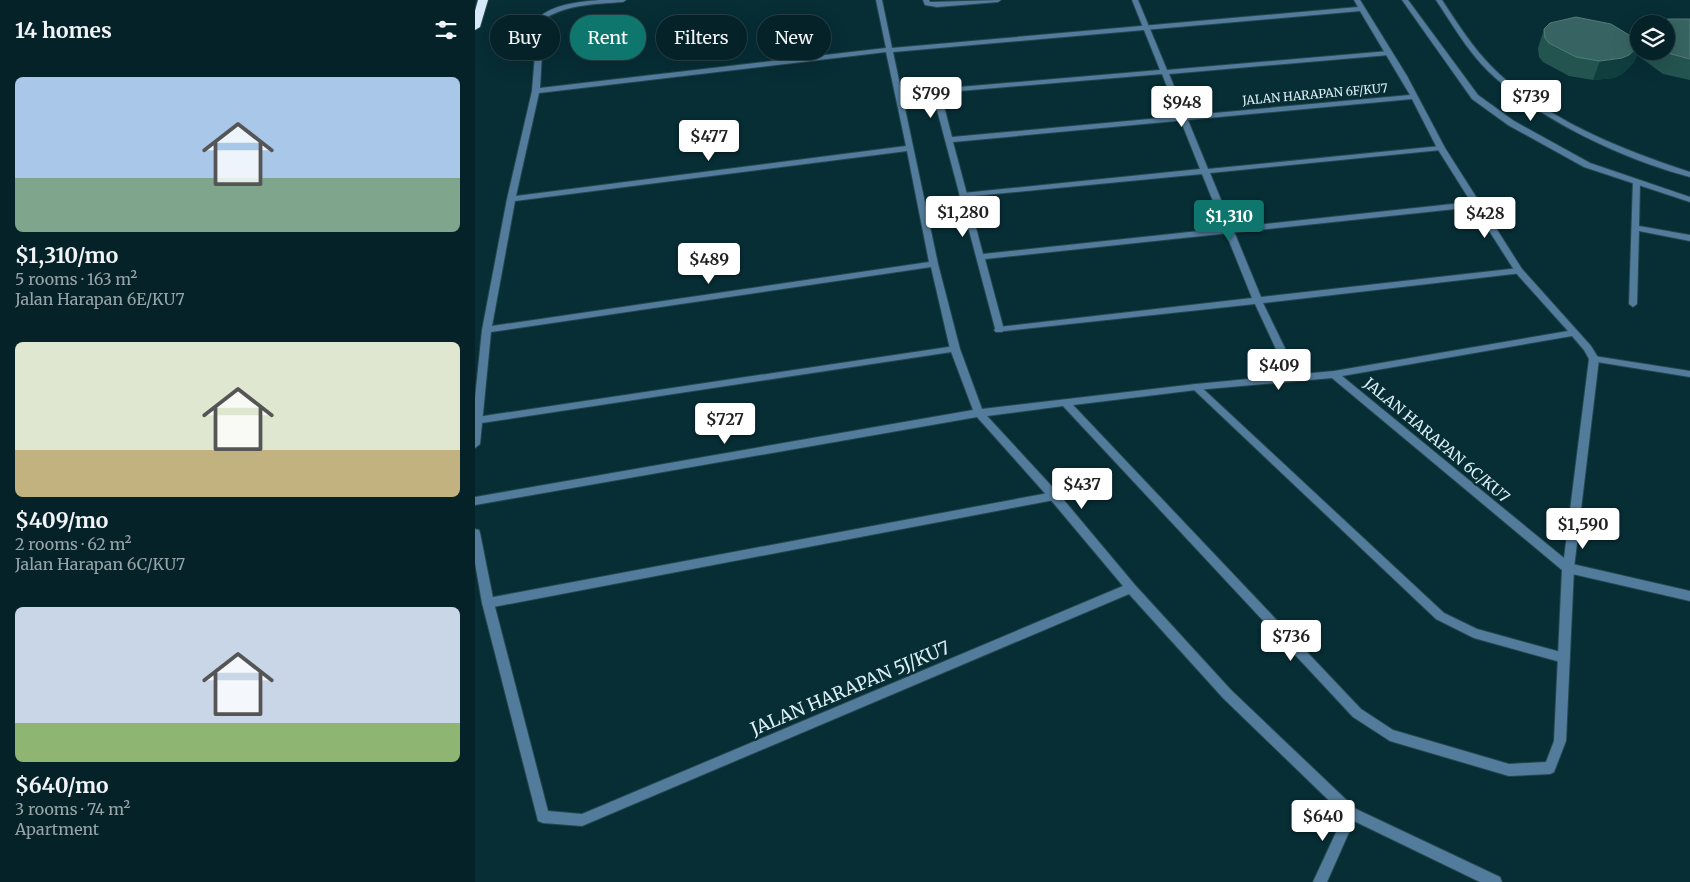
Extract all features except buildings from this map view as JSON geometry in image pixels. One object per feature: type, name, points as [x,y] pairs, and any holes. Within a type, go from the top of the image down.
[{"type":"highway","points":[[475,27],[483,0]]},
{"type":"street","points":[[475,444],[487,330],[511,199],[537,91],[541,18],[551,10],[564,6],[623,0]]},
{"type":"street","points":[[879,0],[934,264],[955,349],[979,414],[1054,496],[1131,588],[1227,694],[1351,813],[1495,882]]},
{"type":"street","points":[[926,0],[927,4],[937,6],[998,0]]},
{"type":"street","points":[[1135,0],[1185,117],[1258,301],[1294,377]]},
{"type":"street","points":[[1066,404],[1357,712],[1390,735],[1509,770],[1550,768],[1560,741],[1568,568],[1594,359],[1588,348],[1519,272],[1441,148],[1414,97],[1357,0]]},
{"type":"street","points":[[1405,0],[1475,97],[1511,123],[1587,165],[1690,200]]},
{"type":"street","points":[[1439,0],[1491,70],[1536,105],[1611,146],[1690,174]]},
{"type":"street","points":[[537,91],[889,50],[1362,9]]},
{"type":"street","points":[[1389,53],[935,91],[999,330],[1519,272]]},
{"type":"street","name":"JALAN HARAPAN 6F/KU7","points":[[949,140],[1414,97]]},
{"type":"street","points":[[511,199],[910,148]]},
{"type":"street","points":[[963,195],[1207,173],[1441,148]]},
{"type":"street","points":[[1633,304],[1636,183]]},
{"type":"street","points":[[980,257],[1475,204]]},
{"type":"street","points":[[1635,228],[1690,238]]},
{"type":"street","points":[[487,330],[934,264]]},
{"type":"street","points":[[475,501],[979,414],[1196,387],[1334,374],[1574,333]]},
{"type":"street","points":[[477,421],[955,349]]},
{"type":"street","points":[[1594,359],[1690,374]]},
{"type":"street","name":"JALAN HARAPAN 6C/KU7","points":[[1334,374],[1568,568]]},
{"type":"street","points":[[1196,387],[1440,616],[1474,633],[1564,658]]},
{"type":"street","points":[[475,533],[488,603],[1054,496]]},
{"type":"street","points":[[1568,568],[1690,596]]},
{"type":"street","name":"JALAN HARAPAN 5J/KU7","points":[[488,603],[543,817],[582,820],[1131,588]]},
{"type":"street","points":[[1320,882],[1351,813]]}]
